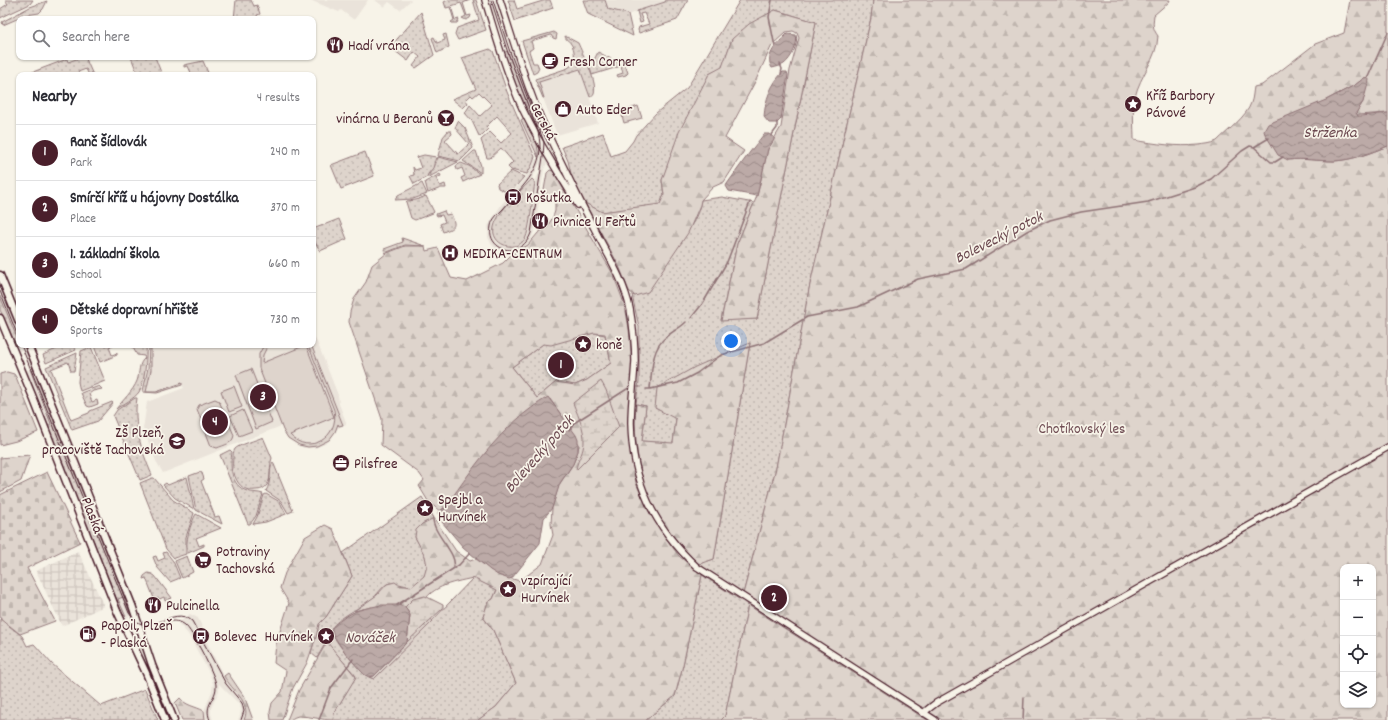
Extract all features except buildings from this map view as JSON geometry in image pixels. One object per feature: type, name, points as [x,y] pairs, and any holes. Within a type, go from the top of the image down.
[{"type":"main road","points":[[0,275],[16,315]]},
{"type":"main road","name":"Plaská","points":[[0,318],[117,611],[146,673],[165,720]]},
{"type":"main road","name":"Plaská","points":[[29,348],[133,610],[152,665],[174,720]]},
{"type":"street","name":"Gerská","points":[[485,0],[504,61],[524,110],[541,142],[602,245]]},
{"type":"street","name":"Gerská","points":[[500,0],[528,85],[540,116],[621,282],[629,307],[635,360],[631,421],[633,447],[637,472],[653,512],[672,542],[697,567],[935,720]]},
{"type":"street","points":[[923,713],[936,703],[1388,447]]},
{"type":"shaded area","points":[[310,0],[368,0],[354,20],[341,10],[339,12]]},
{"type":"shaded area","points":[[375,0],[411,0],[400,10],[389,2],[384,7]]},
{"type":"shaded area","points":[[605,0],[666,0],[665,2],[627,15],[608,9]]},
{"type":"shaded area","points":[[510,49],[545,142],[543,143],[510,62],[506,50]]},
{"type":"shaded area","points":[[580,69],[598,123],[557,135],[537,82]]},
{"type":"shaded area","points":[[538,143],[549,162],[544,169],[535,229],[532,238],[530,243],[512,254],[503,252],[491,244],[488,237],[488,226],[501,205],[524,179],[533,162],[537,159],[539,148]],"holes":[[[540,164],[540,170],[535,182],[528,230],[524,240],[518,245],[500,242],[494,231],[497,221],[506,207],[532,179]]]},
{"type":"shaded area","points":[[0,282],[16,322],[16,346],[0,310]]},
{"type":"shaded area","points":[[316,340],[338,395],[339,404],[346,424],[338,428],[330,440],[325,444],[315,448],[304,448],[297,445],[288,439],[281,426],[163,473],[156,461],[143,429],[147,402],[184,388],[181,384],[156,392],[146,392],[151,370],[151,348],[316,348]]},
{"type":"shaded area","points":[[17,348],[25,348],[20,351]]},
{"type":"shaded area","points":[[32,368],[130,613],[127,618],[123,612],[26,371]]},
{"type":"shaded area","points":[[78,551],[104,606],[62,626],[36,571]]},
{"type":"shaded area","points":[[190,614],[198,618],[207,638],[206,640],[221,671],[229,684],[243,700],[247,710],[244,720],[238,720],[241,710],[240,705],[219,684],[219,691],[211,708],[213,720],[204,719],[204,711],[212,691],[213,684],[210,674],[188,634],[178,623]]},
{"type":"green space","points":[[5,0],[33,0],[30,4],[0,18],[0,9],[8,4]]},
{"type":"green space","points":[[236,0],[251,0],[254,6],[257,5],[260,14],[257,16],[234,16]]},
{"type":"green space","points":[[448,0],[470,0],[463,3],[467,16],[471,15],[470,18],[466,20],[462,18],[466,16],[461,3],[451,6],[455,20],[459,19],[457,23],[452,23],[451,22],[454,20],[450,7],[446,8],[444,2]]},
{"type":"green space","points":[[473,0],[476,0],[486,30],[458,40],[455,34],[457,28],[479,20]]},
{"type":"green space","points":[[508,0],[514,0],[517,9],[550,0],[553,8],[515,21]]},
{"type":"green space","points":[[583,0],[605,0],[608,9],[628,14],[633,36],[588,14]]},
{"type":"green space","points":[[666,0],[688,0],[677,20],[639,33],[639,27],[649,24],[644,13],[640,14],[643,22],[640,23],[637,11],[665,2]]},
{"type":"green space","points":[[740,0],[873,0],[871,18],[809,289],[776,468],[743,594],[699,564],[714,559],[750,343],[655,408],[676,418],[673,444],[642,441],[646,406],[636,404],[639,381],[639,327],[632,295],[635,296],[664,263],[684,237],[698,212],[701,200],[722,197],[754,203],[737,244],[721,320],[757,319],[816,22],[775,10],[732,39],[722,68],[709,74],[662,180],[664,195],[660,205],[602,212],[585,203],[572,178],[568,161],[562,147],[603,133],[611,156],[625,151],[636,135],[656,113],[687,88]]},
{"type":"green space","name":"Chotíkovský les","points":[[873,0],[1170,0],[1154,15],[1153,26],[1158,36],[1157,44],[1152,60],[1137,89],[1134,101],[1134,140],[1166,145],[1191,146],[1208,144],[1217,141],[1249,108],[1252,101],[1254,87],[1262,85],[1315,44],[1344,33],[1350,0],[1388,0],[1388,113],[1357,115],[1356,113],[1363,102],[1368,77],[1364,78],[1355,85],[1326,100],[1288,160],[1299,159],[1334,161],[1361,156],[1388,146],[1388,720],[942,720],[743,594],[776,468],[809,289],[871,18]]},
{"type":"green space","points":[[47,1],[39,13],[16,16],[16,19],[3,25],[2,22],[30,7]]},
{"type":"green space","points":[[775,10],[816,22],[757,319],[721,321],[737,244],[757,196],[768,149],[781,127],[790,70],[799,38],[797,33],[793,31],[786,32],[772,45],[756,80],[725,138],[744,151],[724,182],[713,187],[701,200],[688,233],[648,292],[635,296],[629,291],[619,266],[585,203],[602,212],[660,204],[664,195],[662,180],[679,132],[709,74],[722,67],[732,39],[749,24]]},
{"type":"green space","points":[[421,12],[434,55],[416,68],[413,66],[420,57],[414,52],[408,61],[390,47]]},
{"type":"green space","points":[[554,32],[557,34],[556,39],[551,35],[531,41],[533,48],[529,51],[533,63],[537,63],[539,68],[537,72],[533,74],[522,41]]},
{"type":"green space","points":[[446,34],[449,47],[437,53],[432,38],[434,37],[437,43],[445,40],[443,35]]},
{"type":"green space","points":[[565,36],[578,43],[589,68],[595,88],[594,93],[590,97],[580,69],[539,82],[544,98],[535,79],[568,68],[573,64],[574,51]]},
{"type":"green space","points":[[490,49],[493,51],[507,92],[535,157],[527,174],[511,170],[508,167],[513,162],[501,148],[490,158],[487,158],[481,140],[490,132],[501,143],[512,133],[497,116],[486,127],[488,129],[479,136],[472,121],[465,113],[470,105],[480,116],[492,105],[479,92],[473,97],[471,95],[466,100],[468,103],[463,108],[452,99],[476,89],[462,58]]},
{"type":"green space","points":[[507,51],[538,131],[517,87],[504,53]]},
{"type":"green space","points":[[598,52],[626,67],[628,73],[618,77],[617,75],[623,73],[621,66],[592,75],[590,68]]},
{"type":"green space","points":[[64,60],[67,60],[68,62],[74,60],[86,60],[92,72],[88,72],[86,69],[78,72],[33,72]]},
{"type":"green space","points":[[132,60],[156,60],[161,72],[137,72]]},
{"type":"green space","points":[[203,61],[208,72],[191,72],[188,66],[184,67],[184,65]]},
{"type":"green space","points":[[638,106],[642,118],[624,123],[621,112]]},
{"type":"green space","points":[[524,118],[536,141],[538,157],[521,120]]},
{"type":"green space","points":[[458,121],[465,128],[473,148],[460,161],[438,156],[443,137],[448,131],[451,131],[452,134],[445,140],[458,154],[469,144],[455,128]]},
{"type":"green space","points":[[474,151],[476,151],[481,166],[481,173],[463,161]]},
{"type":"green space","points":[[365,152],[374,176],[341,189],[331,165]]},
{"type":"green space","points":[[424,155],[436,157],[433,168],[427,177],[414,184],[410,176],[414,175],[413,167],[415,170],[421,168],[417,157]]},
{"type":"green space","points":[[438,157],[458,162],[429,177],[429,174],[434,168]]},
{"type":"green space","points":[[461,163],[469,166],[480,174],[463,182],[461,178],[465,176],[462,168],[457,170],[456,166]]},
{"type":"green space","points":[[550,170],[553,171],[613,274],[625,306],[632,361],[628,421],[630,447],[636,483],[648,510],[661,531],[679,556],[702,575],[675,696],[646,720],[478,720],[496,707],[516,683],[493,630],[483,617],[488,602],[493,599],[497,590],[473,578],[449,584],[435,590],[423,601],[419,609],[433,621],[374,679],[369,677],[374,676],[407,642],[372,607],[354,611],[377,595],[387,584],[395,582],[399,585],[411,587],[424,576],[427,566],[425,556],[415,537],[416,530],[422,524],[434,518],[456,551],[470,561],[476,559],[498,575],[520,581],[542,564],[553,535],[551,524],[552,508],[559,485],[573,464],[579,444],[550,399],[501,436],[442,513],[428,501],[419,486],[424,480],[419,473],[381,445],[382,419],[349,322],[354,299],[366,282],[372,265],[387,253],[405,246],[425,246],[426,251],[438,248],[451,278],[467,281],[503,263],[512,254],[528,245],[538,233],[547,227],[555,211],[555,201],[551,200],[544,190],[547,173]],"holes":[[[594,333],[605,334],[611,363],[587,380],[575,385],[556,382],[537,398],[512,367],[543,344],[551,345]]]},
{"type":"green space","points":[[511,171],[524,177],[507,195],[506,192],[498,188],[497,184]]},
{"type":"green space","points":[[440,174],[441,176],[436,178],[440,186],[445,184],[446,188],[441,188],[428,193],[425,182]]},
{"type":"green space","points":[[532,179],[535,182],[530,220],[525,239],[515,246],[504,245],[499,242],[494,233],[496,221],[516,195]]},
{"type":"green space","points":[[422,183],[427,194],[413,199],[395,200],[398,195]]},
{"type":"green space","points":[[426,196],[434,212],[415,220],[411,218],[406,202]]},
{"type":"green space","points":[[444,211],[446,215],[451,214],[454,221],[454,226],[443,232],[440,224],[445,222],[442,215],[437,216],[436,214]]},
{"type":"green space","points":[[339,219],[347,239],[320,251],[316,244],[316,228]]},
{"type":"green space","points":[[402,238],[425,246],[405,245],[385,253],[384,249],[403,242]]},
{"type":"green space","points":[[0,296],[16,336],[16,345],[0,310]]},
{"type":"green space","points":[[594,333],[605,335],[611,363],[587,380],[575,385],[556,382],[537,398],[512,367],[543,344]]},
{"type":"green space","points":[[750,343],[714,559],[699,564],[690,556],[665,525],[647,491],[637,452],[635,433],[636,404],[646,406],[642,441],[673,443],[676,419],[655,408],[657,388],[695,367]]},
{"type":"green space","points":[[58,348],[75,348],[76,350],[46,363],[43,355]]},
{"type":"green space","points":[[91,348],[105,381],[80,391],[78,382],[81,351]]},
{"type":"green space","points":[[95,348],[109,348],[112,355],[117,353],[117,355],[100,362]]},
{"type":"green space","points":[[133,348],[146,348],[146,363],[141,388],[137,395],[116,409],[135,385],[138,378],[140,365],[145,358],[144,356],[137,355]]},
{"type":"green space","points":[[149,348],[151,348],[151,370],[146,392],[156,392],[182,383],[182,385],[157,393],[143,392],[148,368]]},
{"type":"green space","points":[[262,348],[266,348],[263,355],[262,363],[299,348],[307,348],[334,417],[290,435],[298,441],[306,444],[314,443],[328,435],[335,420],[334,410],[309,348],[312,348],[343,425],[339,426],[338,424],[335,432],[329,440],[317,446],[308,447],[299,445],[288,438],[283,430],[259,368],[259,354]]},
{"type":"green space","points":[[77,353],[74,371],[71,371],[68,362],[51,369],[71,420],[112,402],[113,403],[98,421],[72,430],[46,367]]},
{"type":"green space","points":[[34,367],[130,610],[130,613],[123,597],[118,599],[126,617],[122,613],[47,426],[51,424],[30,369]]},
{"type":"green space","points":[[251,369],[272,422],[256,429],[236,375]]},
{"type":"green space","points":[[7,372],[14,374],[16,377],[38,432],[16,441],[0,445],[0,374]]},
{"type":"green space","points":[[601,381],[606,390],[619,427],[576,470],[583,449],[584,438],[582,426],[573,403]]},
{"type":"green space","points":[[99,386],[102,389],[93,391],[89,394],[92,402],[97,400],[98,404],[90,407],[87,406],[81,393]]},
{"type":"green space","points":[[234,386],[242,407],[229,412],[221,391]]},
{"type":"green space","points":[[137,398],[137,428],[144,456],[152,475],[140,480],[113,416],[117,410]]},
{"type":"green space","points":[[215,399],[219,401],[234,435],[230,442],[217,448],[211,446],[197,409],[199,405]]},
{"type":"green space","points":[[243,410],[252,431],[239,436],[230,416]]},
{"type":"green space","points":[[263,437],[272,458],[269,482],[259,490],[250,490],[240,485],[237,481],[233,470],[233,452],[240,446]]},
{"type":"green space","points":[[230,450],[232,452],[232,474],[237,484],[247,491],[263,494],[256,516],[250,524],[248,524],[220,455]]},
{"type":"green space","points":[[30,455],[21,481],[0,492],[0,458]]},
{"type":"green space","points":[[273,462],[293,511],[288,513],[281,501],[266,491],[269,484]]},
{"type":"green space","points":[[47,472],[80,542],[27,568],[55,621],[20,634],[0,618],[0,495]]},
{"type":"green space","points":[[200,472],[202,473],[204,479],[201,481],[215,517],[219,516],[222,524],[196,510],[189,476]]},
{"type":"green space","points":[[187,477],[194,509],[175,498],[163,485],[166,483],[168,485]]},
{"type":"green space","points":[[154,478],[173,500],[194,513],[186,537],[186,554],[174,558],[166,549],[140,483]]},
{"type":"green space","points":[[266,494],[280,502],[286,514],[266,522],[253,524],[257,517],[264,495]]},
{"type":"green space","points":[[422,497],[434,518],[422,524],[415,537],[427,561],[424,576],[411,587],[396,583],[387,584],[372,599],[334,624],[332,632],[335,638],[357,666],[367,676],[374,679],[473,578],[497,589],[493,599],[488,602],[483,617],[493,630],[516,683],[496,707],[478,720],[333,720],[334,713],[356,676],[326,642],[317,658],[311,653],[319,624],[326,617],[352,576],[343,553]]},
{"type":"green space","points":[[196,514],[221,528],[196,538],[199,546],[204,544],[204,546],[188,553],[187,538]]},
{"type":"green space","points":[[325,525],[333,529],[352,576],[326,617],[319,624],[307,663],[293,688],[282,720],[271,720],[270,712],[272,703],[282,692],[286,671],[274,663],[276,644],[289,603],[280,588],[285,573],[305,537]]},
{"type":"green space","points":[[166,552],[173,561],[180,578],[170,582],[157,567],[153,557],[156,556],[158,561],[165,558],[163,553]]},
{"type":"green space","points":[[187,556],[193,572],[182,578],[175,561]]},
{"type":"green space","points":[[148,573],[155,576],[172,598],[165,601],[164,597],[155,601],[146,578],[143,579]]},
{"type":"green space","points":[[702,575],[748,605],[725,716],[721,720],[646,720],[675,696]]},
{"type":"green space","points":[[425,596],[443,605],[443,608],[407,642],[410,615],[405,607],[413,599]]},
{"type":"green space","points":[[748,605],[928,720],[721,720],[725,716]]},
{"type":"green space","points":[[0,619],[22,636],[27,646],[34,644],[52,664],[101,706],[145,689],[158,720],[0,720]]},
{"type":"green space","points":[[327,642],[356,677],[334,713],[333,720],[298,716],[287,720],[299,690]]},
{"type":"green space","points":[[228,673],[245,698],[253,720],[244,720],[246,714],[243,702],[224,676]]},
{"type":"green space","points":[[180,698],[182,701],[204,711],[205,720],[182,720],[175,703]]},
{"type":"water","points":[[787,34],[796,35],[797,38],[794,51],[784,64],[772,68],[770,63],[771,54],[776,45]]},
{"type":"water","points":[[783,72],[787,72],[788,75],[781,119],[777,123],[769,123],[764,117],[767,98],[775,82]]},
{"type":"water","name":"Strženka","points":[[1368,77],[1369,80],[1363,102],[1356,113],[1358,116],[1361,116],[1388,113],[1388,146],[1355,158],[1334,161],[1299,159],[1288,160],[1278,155],[1264,131],[1268,124],[1326,100]]},
{"type":"water","points":[[764,134],[769,134],[774,137],[774,140],[768,149],[757,196],[729,191],[726,186],[727,184]]},
{"type":"water","points":[[548,397],[576,435],[578,440],[578,451],[573,464],[560,483],[552,508],[544,518],[540,543],[512,578],[509,579],[490,570],[463,547],[442,522],[441,514],[463,481],[488,450],[516,421],[531,408]]},
{"type":"water","name":"Nováček","points":[[381,605],[398,605],[405,607],[410,615],[407,642],[374,676],[367,676],[345,652],[335,638],[332,628],[346,616],[360,610]]},
{"type":"waterway","points":[[772,0],[769,17],[775,47]]},
{"type":"waterway","points":[[1368,77],[1388,32]]},
{"type":"waterway","points":[[780,64],[782,69],[781,74]]},
{"type":"waterway","points":[[771,136],[777,128],[777,122]]},
{"type":"waterway","name":"Bolevecký potok","points":[[646,389],[678,383],[697,373],[721,355],[764,343],[807,317],[858,307],[918,279],[966,269],[1027,231],[1050,220],[1081,212],[1148,202],[1195,187],[1211,179],[1242,151],[1250,146],[1254,147],[1269,138]]},
{"type":"waterway","points":[[1254,147],[1271,162],[1275,162],[1283,157]]},
{"type":"waterway","points":[[691,318],[703,303],[727,262],[750,202]]},
{"type":"waterway","points":[[650,389],[653,361],[657,348],[666,337],[686,322]]},
{"type":"waterway","name":"Bolevecký potok","points":[[569,430],[574,423],[629,388]]},
{"type":"waterway","points":[[438,513],[450,503]]},
{"type":"waterway","points":[[433,517],[436,530],[452,556],[454,567]]},
{"type":"waterway","name":"Bolevecký potok","points":[[397,605],[459,565],[470,553]]},
{"type":"waterway","name":"Bolevecký potok","points":[[319,720],[331,688],[353,659]]},
{"type":"waterway","points":[[1023,720],[1024,697]]},
{"type":"tram line","points":[[491,0],[507,50],[538,132],[540,144],[539,155],[532,174],[496,217],[491,226],[491,235],[494,242],[499,247],[513,250],[526,242],[531,233],[544,142],[509,49],[493,0]]},
{"type":"tram line","points":[[0,291],[16,331]]},
{"type":"tram line","points":[[22,348],[129,613],[136,621],[144,624],[152,624],[176,616],[184,617],[192,621],[226,684],[242,703],[244,711],[241,720]]},
{"type":"tram line","points":[[167,622],[179,622],[185,625],[198,644],[212,673],[215,680],[216,690],[208,710],[210,720]]},
{"type":"place","name":"Hadí vrána","points":[[335,45]]},
{"type":"place","name":"Fresh Corner","points":[[550,61]]},
{"type":"place","name":"Kříž Barbory Pávové","points":[[1133,104]]},
{"type":"place","name":"Auto Eder","points":[[563,109]]},
{"type":"place","name":"vinárna U Beranů","points":[[446,118]]},
{"type":"place","name":"Košutka","points":[[513,197]]},
{"type":"place","name":"Pivnice U Feřtů","points":[[540,221]]},
{"type":"place","name":"MEDIKA-CENTRUM","points":[[450,253]]},
{"type":"place","name":"koně","points":[[583,344]]},
{"type":"place","name":"Ranč Šídlovák","points":[[561,365]]},
{"type":"place","name":"1. základní škola","points":[[263,397]]},
{"type":"place","name":"Dětské dopravní hřiště","points":[[215,422]]},
{"type":"place","name":"ZŠ Plzeň, pracoviště Tachovská","points":[[177,441]]},
{"type":"place","name":"Pilsfree","points":[[341,463]]},
{"type":"place","name":"Spejbl a Hurvínek","points":[[425,508]]},
{"type":"place","name":"Potraviny Tachovská","points":[[203,560]]},
{"type":"place","name":"vzpírající Hurvínek","points":[[508,589]]},
{"type":"place","name":"Smírčí kříž u hájovny Dostálka","points":[[774,598]]},
{"type":"place","name":"Pulcinella","points":[[153,605]]},
{"type":"place","name":"PapOil, Plzeň - Plaská","points":[[88,634]]},
{"type":"place","name":"Bolevec","points":[[201,636]]},
{"type":"place","name":"Hurvínek","points":[[326,636]]}]
